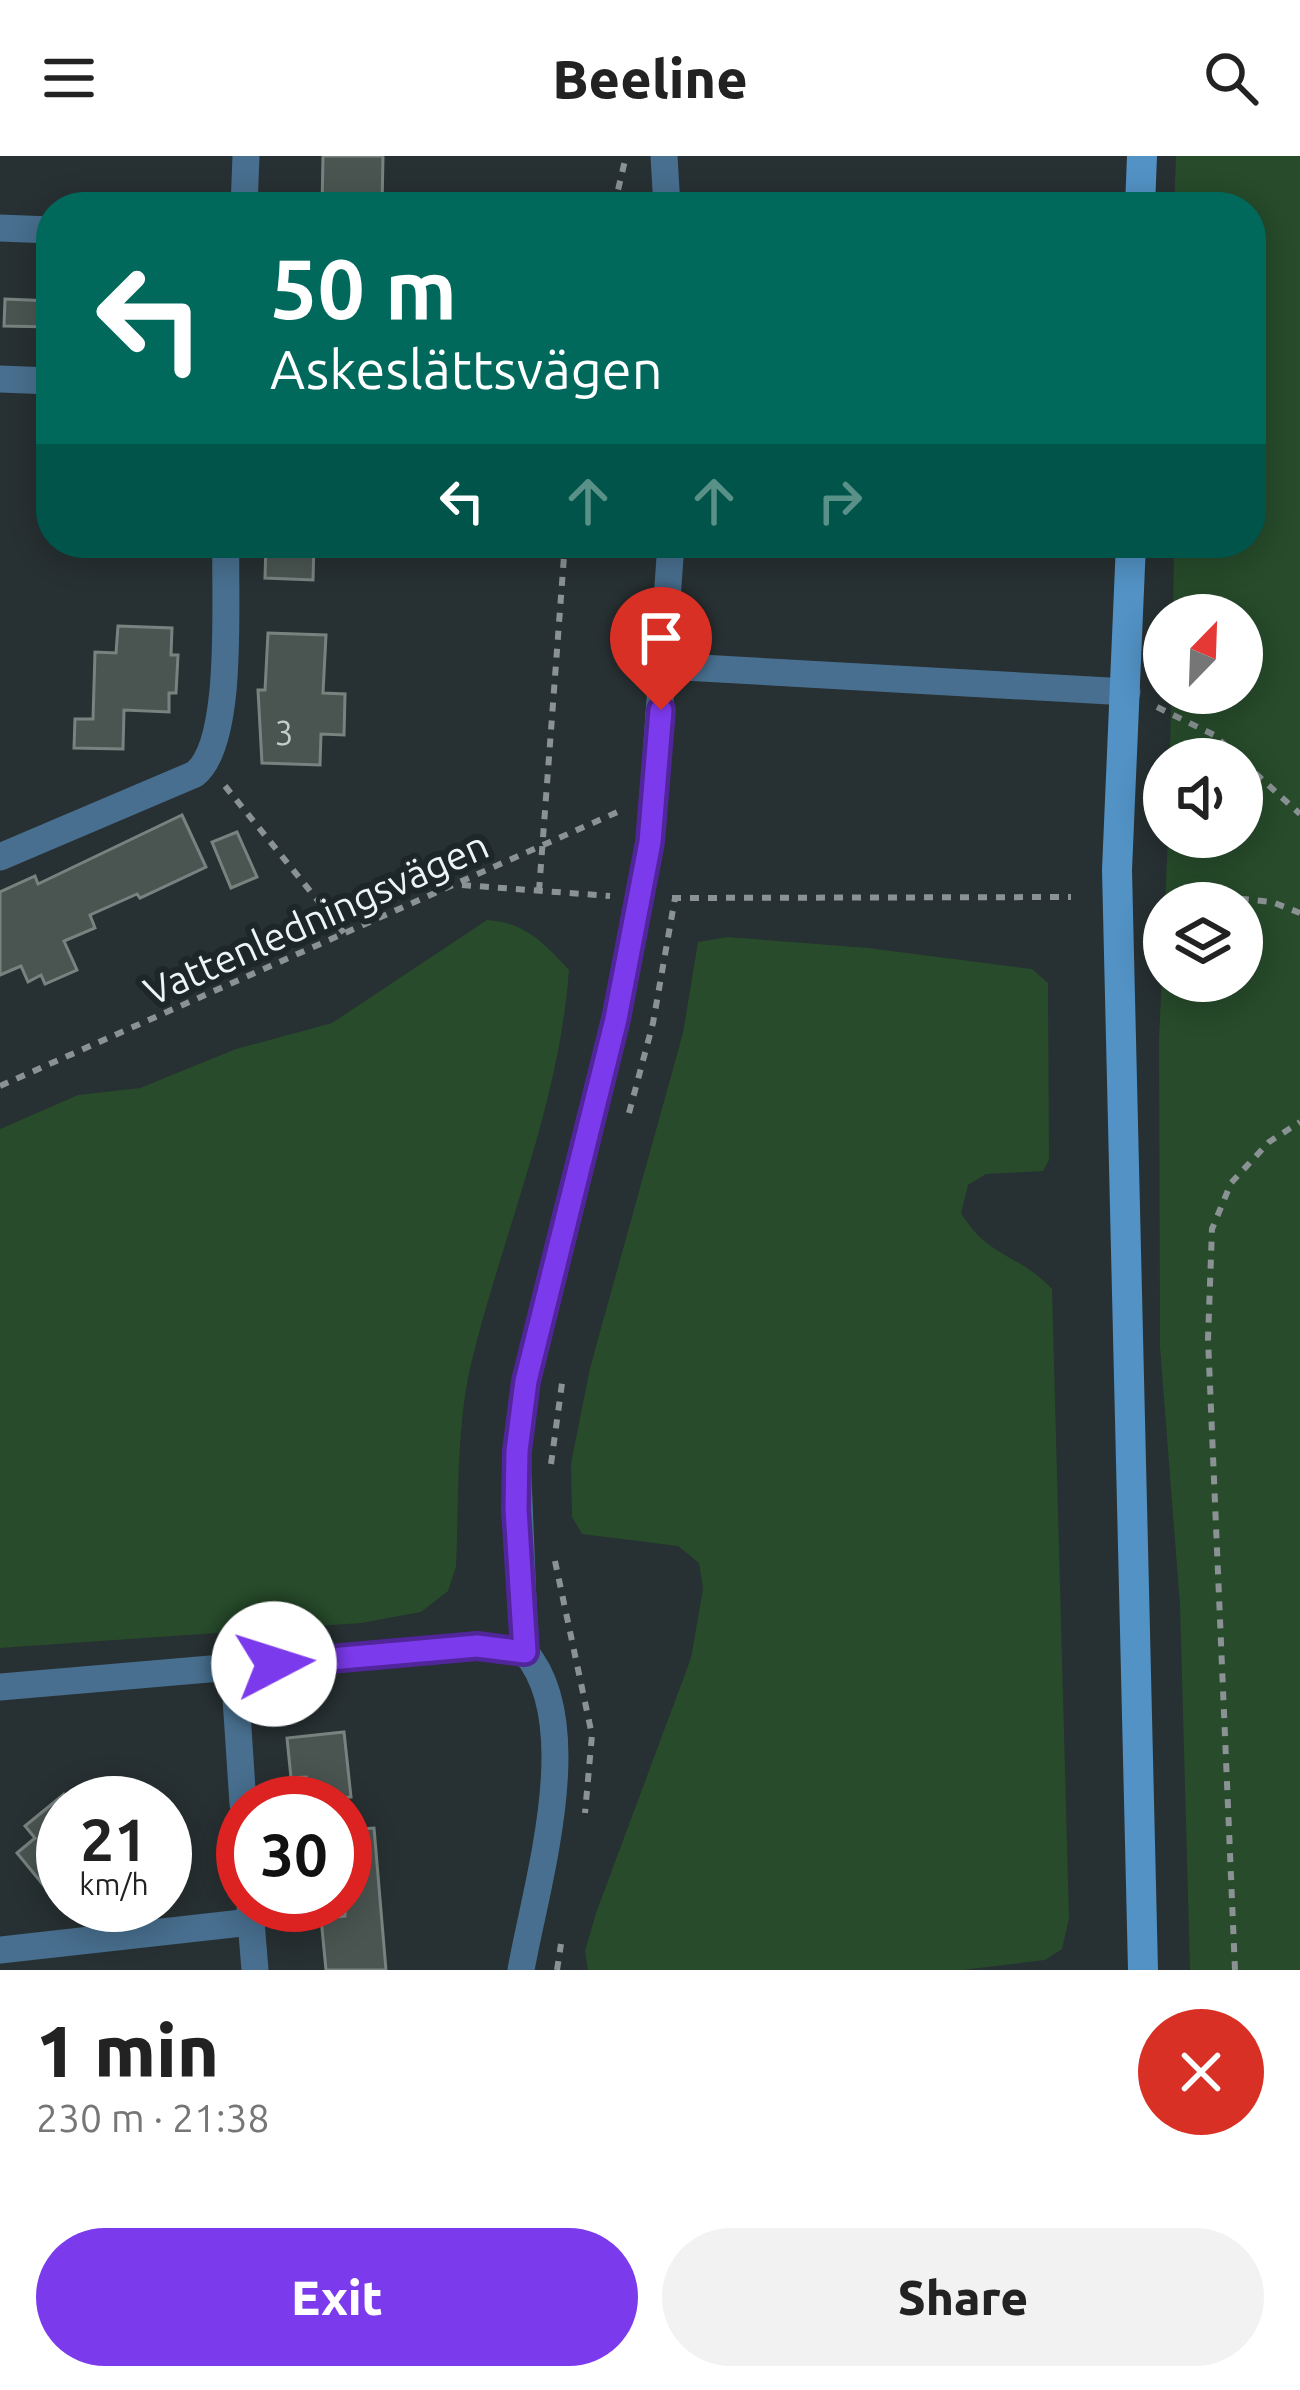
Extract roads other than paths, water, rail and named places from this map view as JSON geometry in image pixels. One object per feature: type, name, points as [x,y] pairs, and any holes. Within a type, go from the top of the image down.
[{"type":"main road","points":[[1141,192],[1142,156]]},
{"type":"main road","points":[[1131,558],[1118,894],[1143,1970]]},
{"type":"street","points":[[245,192],[246,156]]},
{"type":"street","points":[[664,156],[666,192]]},
{"type":"street","points":[[0,228],[36,229]]},
{"type":"street","points":[[0,379],[36,380]]},
{"type":"street","points":[[0,857],[195,775],[207,764],[219,714],[225,558]]},
{"type":"street","points":[[521,1970],[551,1807],[554,1757],[547,1694],[538,1667],[525,1652],[517,1451],[526,1381],[597,1104],[639,898],[665,666],[670,558]]},
{"type":"street","points":[[665,666],[1127,692]]},
{"type":"street","points":[[0,1687],[477,1646],[525,1652]]},
{"type":"street","points":[[234,1668],[241,1776]]},
{"type":"street","points":[[0,1950],[216,1919]]},
{"type":"street","points":[[252,1932],[255,1970]]}]
